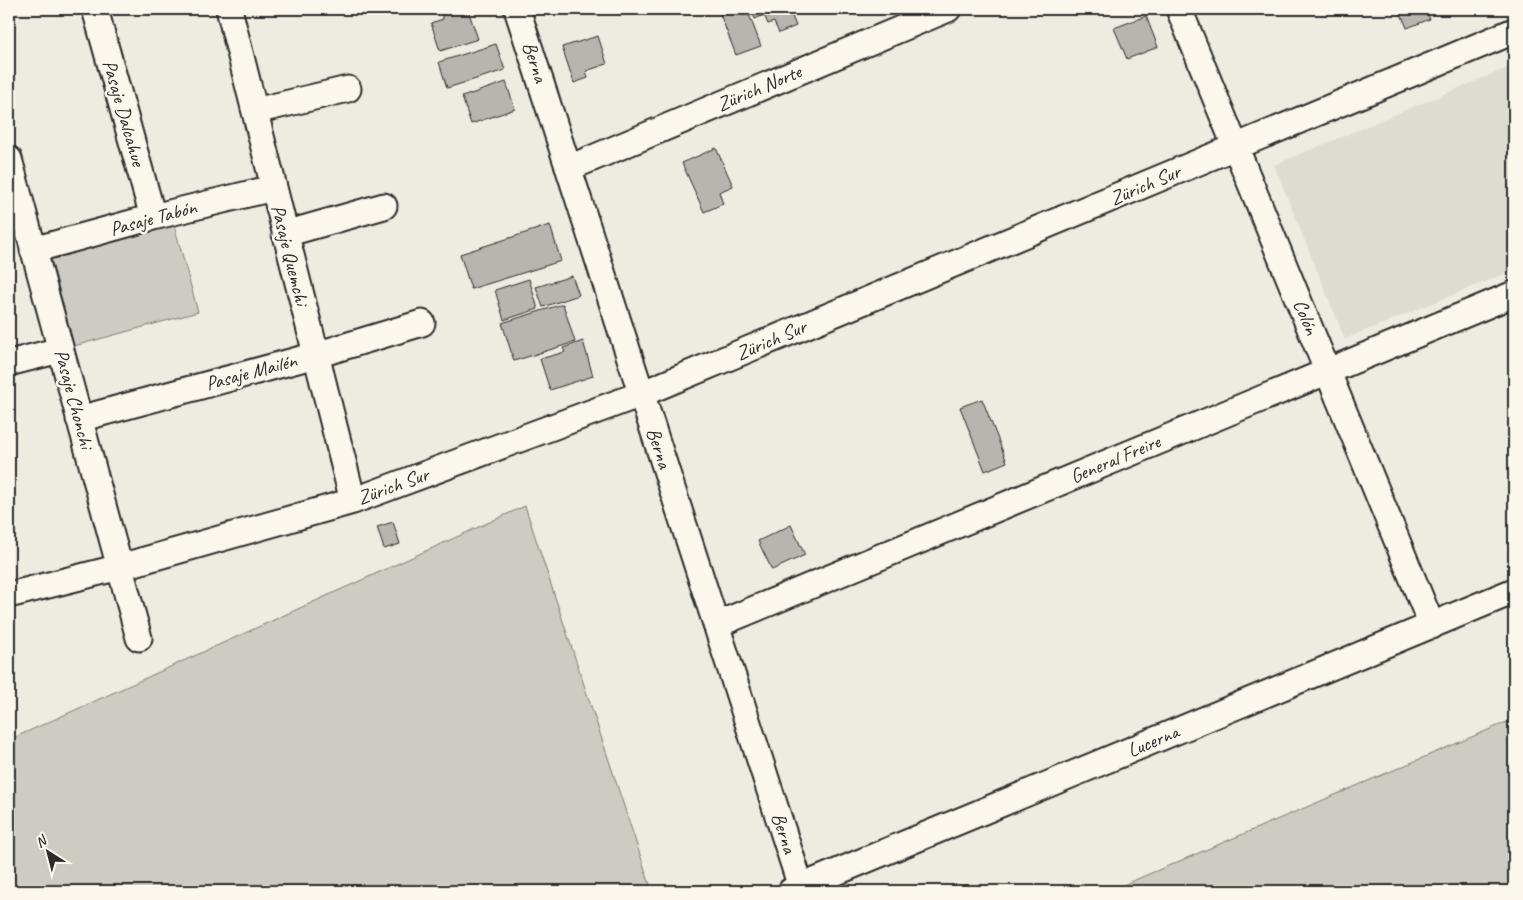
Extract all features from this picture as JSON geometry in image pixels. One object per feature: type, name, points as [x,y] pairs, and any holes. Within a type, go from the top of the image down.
[{"type":"street","name":"Pasaje Dalcahue","points":[[95,9],[153,217]]},
{"type":"street","name":"Pasaje Quemchi","points":[[229,9],[353,501]]},
{"type":"street","name":"Berna","points":[[517,9],[716,625],[796,889]]},
{"type":"street","name":"Zürich Norte","points":[[569,168],[948,9]]},
{"type":"street","name":"Colón","points":[[1178,9],[1432,626]]},
{"type":"street","name":"Zürich Sur","points":[[9,594],[120,567],[353,501],[641,394],[1514,32]]},
{"type":"street","points":[[255,111],[348,89]]},
{"type":"street","name":"Pasaje Chonchi","points":[[9,159],[13,189],[33,250],[139,638]]},
{"type":"street","name":"Pasaje Tabón","points":[[33,250],[153,217],[273,188]]},
{"type":"street","points":[[285,234],[384,206]]},
{"type":"street","name":"General Freire","points":[[716,625],[1514,294]]},
{"type":"street","name":"Pasaje Mailén","points":[[79,419],[422,323]]},
{"type":"street","points":[[9,363],[60,350]]},
{"type":"street","name":"Lucerna","points":[[796,889],[1514,591]]},
{"type":"shaded area","points":[[1514,65],[1514,270],[1345,339],[1274,165]]},
{"type":"shaded area","points":[[174,225],[198,312],[74,346],[51,259]]},
{"type":"shaded area","points":[[525,506],[652,891],[9,891],[9,740]]},
{"type":"shaded area","points":[[1514,719],[1514,891],[1109,891]]},
{"type":"building","points":[[474,9],[475,11],[469,13],[478,39],[440,51],[431,23],[443,19],[441,10]]},
{"type":"building","points":[[718,9],[747,9],[761,46],[736,55]]},
{"type":"building","points":[[751,9],[789,9],[796,26],[779,33],[774,22],[768,24],[764,15],[755,19]]},
{"type":"building","points":[[833,9],[850,9],[835,14]]},
{"type":"building","points":[[1399,9],[1425,9],[1430,19],[1407,28]]},
{"type":"building","points":[[1146,16],[1158,47],[1127,59],[1114,28]]},
{"type":"building","points":[[598,36],[607,64],[586,71],[588,78],[574,83],[562,47]]},
{"type":"building","points":[[496,44],[505,70],[447,88],[439,62]]},
{"type":"building","points":[[506,82],[515,109],[471,124],[462,97]]},
{"type":"building","points":[[716,148],[733,186],[719,192],[723,204],[704,212],[682,163]]},
{"type":"building","points":[[550,225],[561,261],[471,289],[460,254]]},
{"type":"building","points":[[572,276],[579,295],[543,307],[536,287]]},
{"type":"building","points":[[9,278],[15,304],[9,306]]},
{"type":"building","points":[[529,279],[538,309],[504,320],[495,290]]},
{"type":"building","points":[[563,304],[575,342],[514,361],[502,323]]},
{"type":"building","points":[[583,341],[593,376],[550,390],[540,359],[565,352],[563,348]]},
{"type":"building","points":[[982,399],[1007,462],[985,471],[960,407]]},
{"type":"building","points":[[393,522],[400,544],[384,549],[377,527]]},
{"type":"building","points":[[791,525],[805,555],[772,570],[758,541]]}]
